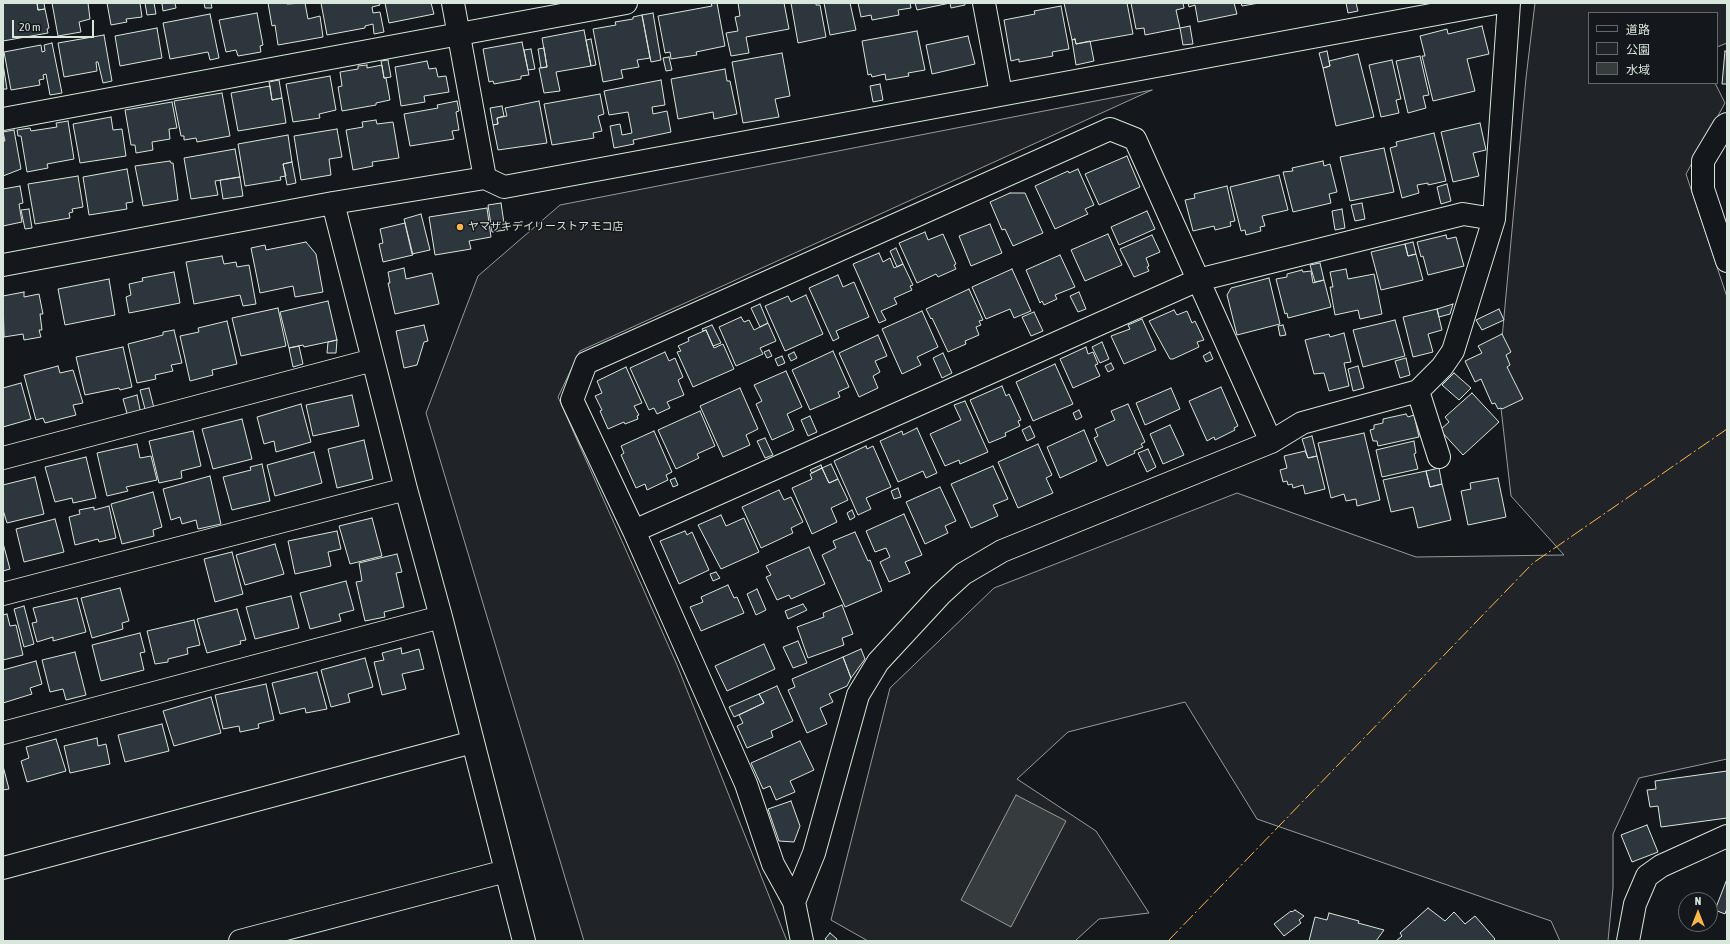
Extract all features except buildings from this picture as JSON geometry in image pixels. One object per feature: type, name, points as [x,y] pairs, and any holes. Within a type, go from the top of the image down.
[{"type":"street","points":[[453,3],[485,178]]},
{"type":"street","points":[[3,119],[626,3]]},
{"type":"street","points":[[984,3],[1001,94]]},
{"type":"street","points":[[3,265],[333,204],[485,178],[504,187],[1496,3]]},
{"type":"street","points":[[794,902],[814,853],[858,695],[878,662],[940,595],[964,574],[1002,551],[1271,442],[1302,423],[1418,391],[1442,368],[1453,352],[1494,219],[1509,3]]},
{"type":"street","points":[[1727,124],[1724,126],[1703,161],[1703,189],[1727,261]]},
{"type":"street","points":[[802,941],[794,902],[773,864],[746,784],[634,530],[572,400],[586,363],[1110,129],[1135,139],[1271,442]]},
{"type":"street","points":[[333,204],[524,941]]},
{"type":"street","points":[[634,530],[1198,280],[1463,214],[1494,219]]},
{"type":"street","points":[[3,458],[373,360]]},
{"type":"street","points":[[1418,391],[1439,457]]},
{"type":"street","points":[[3,594],[406,488]]},
{"type":"street","points":[[3,733],[441,617]]},
{"type":"street","points":[[3,868],[473,742]]},
{"type":"street","points":[[1628,941],[1635,904],[1647,876],[1661,866],[1727,836]]},
{"type":"street","points":[[240,941],[506,871]]},
{"type":"green space","points":[[1535,3],[1727,3],[1727,43],[1718,47],[1718,12],[1588,12],[1588,84],[1716,84],[1725,103],[1686,174],[1727,297],[1727,759],[1639,778],[1613,834],[1613,888],[1608,941],[1560,941],[1551,921],[1257,819],[1185,702],[1068,732],[1017,779],[1096,831],[1149,913],[1099,919],[1075,941],[868,941],[831,920],[890,688],[994,588],[1237,493],[1416,557],[1564,555],[1511,496],[1498,382],[1526,78]]},
{"type":"green space","points":[[1152,90],[580,351],[558,397],[677,665],[787,941],[584,941],[426,413],[478,276],[560,205]]},
{"type":"water","points":[[1016,795],[1066,821],[1011,927],[961,900]]},
{"type":"power","points":[[1168,941],[1533,563],[1727,429]]},
{"type":"place","name":"ヤマザキデイリーストア モコ店","points":[[460,227]]}]
